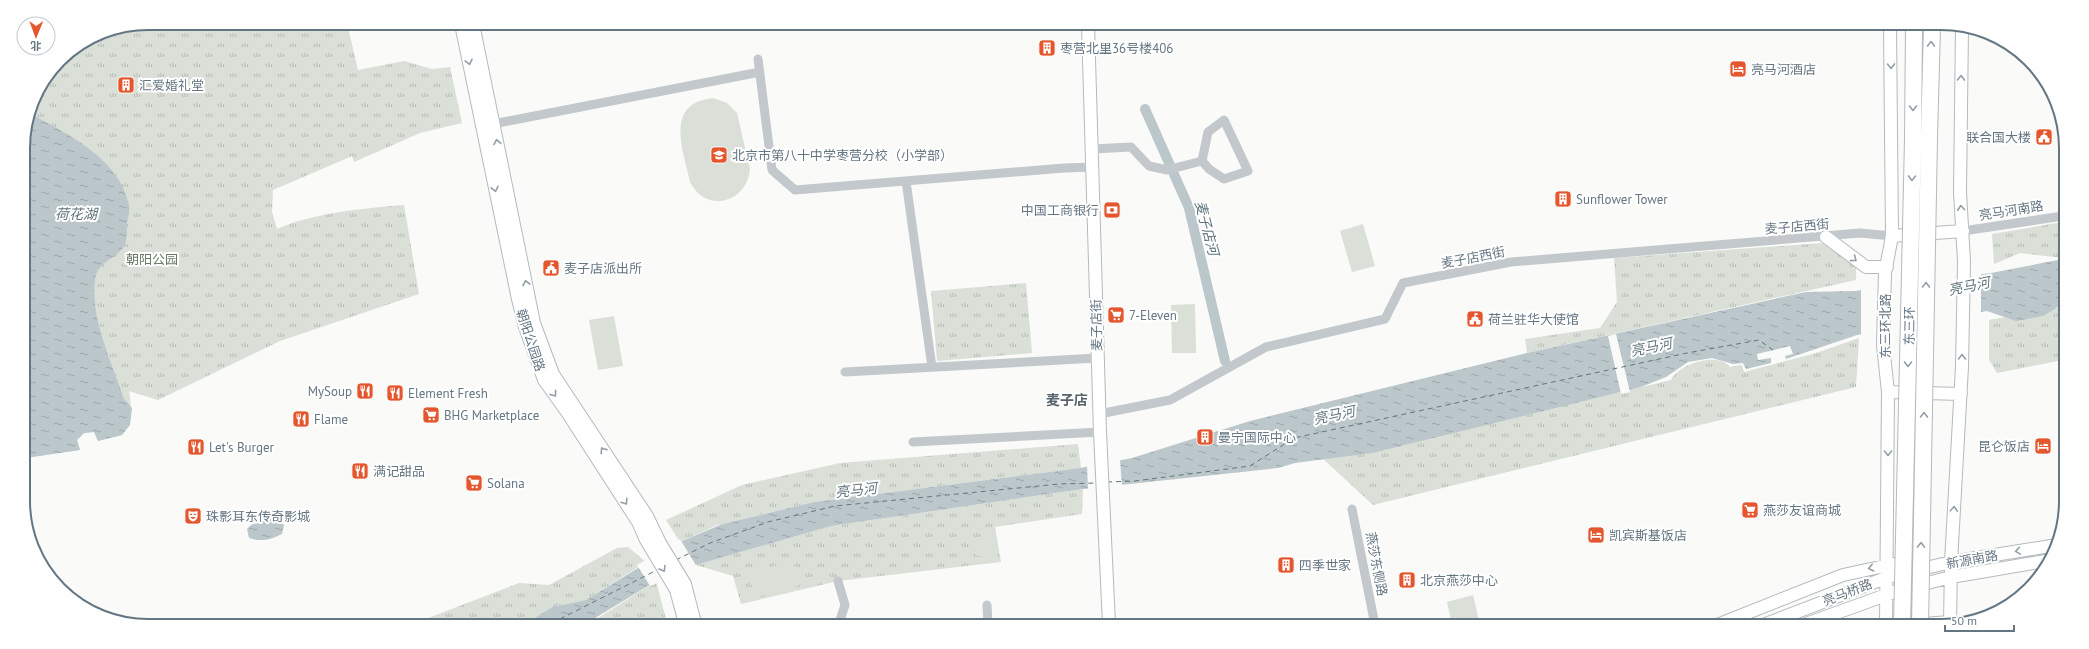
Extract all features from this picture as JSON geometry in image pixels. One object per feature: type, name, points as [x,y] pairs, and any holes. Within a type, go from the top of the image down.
[{"type":"highway","name":"东三环","points":[[1902,619],[1913,139],[1914,30]]},
{"type":"highway","name":"东三环","points":[[1920,619],[1932,30]]},
{"type":"street","name":"朝阳公园路","points":[[462,30],[518,299],[525,327],[544,380],[567,412],[638,522],[655,545],[680,587],[693,619]]},
{"type":"street","name":"朝阳公园路","points":[[474,30],[534,323],[553,374],[647,516],[655,545]]},
{"type":"street","name":"麦子店街","points":[[1088,30],[1093,149],[1099,414],[1110,619]]},
{"type":"street","name":"东三环北路","points":[[1890,30],[1892,236],[1886,270],[1883,345],[1888,392],[1888,415],[1900,438],[1894,570]]},
{"type":"street","points":[[1950,619],[1951,562],[1961,394],[1964,260],[1960,192],[1962,32]]},
{"type":"street","points":[[758,59],[772,170],[795,190],[1093,167]]},
{"type":"street","points":[[493,124],[760,72]]},
{"type":"street","points":[[1224,120],[1248,171],[1224,179],[1209,169],[1202,161],[1208,132],[1224,120]]},
{"type":"street","points":[[1093,149],[1132,148],[1149,166],[1167,170],[1202,161]]},
{"type":"street","points":[[906,181],[932,367]]},
{"type":"street","name":"亮马河南路","points":[[1962,231],[2059,217]]},
{"type":"street","points":[[1892,236],[1962,231]]},
{"type":"street","name":"麦子店西街","points":[[1099,414],[1170,400],[1266,347],[1385,319],[1403,283],[1511,262],[1860,233],[1892,236]]},
{"type":"street","points":[[1826,237],[1866,268],[1886,270]]},
{"type":"street","points":[[845,372],[1097,358]]},
{"type":"street","points":[[1888,392],[1961,394]]},
{"type":"street","points":[[913,442],[1100,432]]},
{"type":"street","name":"燕莎东侧路","points":[[1352,509],[1374,619]]},
{"type":"street","name":"新源南路","points":[[1894,570],[2050,546]]},
{"type":"street","name":"新源南路","points":[[1900,590],[1951,577],[2042,562]]},
{"type":"street","points":[[1894,570],[1900,590]]},
{"type":"street","points":[[1886,619],[1888,594],[1894,570]]},
{"type":"street","points":[[1732,619],[1843,575],[1894,570]]},
{"type":"street","name":"亮马桥路","points":[[1777,619],[1894,570]]},
{"type":"street","points":[[838,581],[845,605],[840,619]]},
{"type":"street","name":"朝阳公园路","points":[[680,587],[684,619]]},
{"type":"street","name":"亮马桥路","points":[[1819,619],[1900,590]]},
{"type":"street","points":[[986,605],[987,619]]},
{"type":"green space","name":"朝阳公园","points":[[148,30],[349,30],[358,70],[404,61],[432,69],[450,67],[462,123],[420,133],[354,162],[352,156],[273,190],[272,212],[277,229],[291,223],[322,215],[404,205],[419,294],[280,341],[158,400],[129,391],[131,414],[126,429],[122,435],[98,441],[94,432],[84,433],[77,440],[80,450],[30,457],[30,140],[34,117],[39,103],[50,82],[59,70],[76,54],[103,39],[125,32]]},
{"type":"green space","points":[[713,98],[727,103],[737,113],[750,169],[747,181],[742,190],[725,200],[715,201],[706,198],[697,192],[690,182],[683,151],[680,128],[682,118],[687,110],[697,102]]},
{"type":"green space","points":[[2059,223],[2059,258],[2020,253],[1994,264],[1992,234]]},
{"type":"green space","points":[[1363,224],[1375,266],[1352,272],[1340,231]]},
{"type":"green space","points":[[1822,243],[1856,267],[1856,280],[1527,353],[1525,339],[1600,328],[1617,302],[1614,258]]},
{"type":"green space","points":[[1026,283],[1032,353],[937,361],[931,291]]},
{"type":"green space","points":[[1195,304],[1196,353],[1172,353],[1171,305]]},
{"type":"green space","points":[[2059,308],[2059,361],[1997,373],[1989,360],[1989,320]]},
{"type":"green space","points":[[614,316],[623,366],[598,370],[589,320]]},
{"type":"green space","points":[[1859,338],[1856,387],[1373,505],[1321,457],[1409,442],[1671,380],[1675,374],[1682,369],[1708,360],[1725,362],[1730,367],[1742,365],[1744,372],[1816,353]]},
{"type":"green space","points":[[1078,444],[1081,468],[814,502],[717,525],[680,542],[666,520],[742,485],[840,463]]},
{"type":"green space","points":[[1083,489],[1082,514],[995,527],[1001,562],[838,581],[741,604],[733,576],[696,565],[831,526]]},
{"type":"green space","points":[[992,541],[993,554],[976,556],[975,542]]},
{"type":"green space","points":[[628,547],[646,562],[586,600],[552,607],[533,619],[426,619],[519,583],[549,585],[617,548]]},
{"type":"green space","points":[[793,561],[800,585],[755,598],[748,573]]},
{"type":"green space","points":[[656,581],[666,619],[597,619]]},
{"type":"green space","points":[[1473,595],[1479,619],[1451,619],[1447,602]]},
{"type":"water","name":"荷花湖","points":[[35,115],[78,141],[105,162],[124,189],[129,205],[126,242],[118,253],[100,268],[95,280],[94,295],[103,340],[124,399],[132,408],[130,425],[122,435],[98,441],[94,432],[84,433],[77,440],[80,450],[30,457],[30,140]]},
{"type":"water","name":"亮马河","points":[[2059,260],[2059,306],[2043,316],[2016,321],[1987,311],[1857,335],[1786,359],[1785,356],[1793,354],[1790,346],[1757,354],[1758,360],[1771,358],[1771,363],[1746,369],[1743,363],[1733,364],[1712,358],[1688,362],[1666,377],[1641,387],[1372,453],[1295,463],[1278,468],[1083,489],[831,526],[696,565],[656,581],[594,619],[533,619],[552,607],[586,600],[680,542],[722,524],[814,502],[1080,468],[1132,458],[1250,421],[1527,353],[1806,292],[1855,291],[1991,273]]},
{"type":"water","points":[[268,519],[278,520],[284,525],[282,534],[266,540],[249,538],[247,529],[251,525]]},
{"type":"pier","points":[[1981,272],[1981,314],[1861,336],[1861,288]]},
{"type":"pier","points":[[1616,334],[1630,392],[1621,394],[1608,336]]},
{"type":"pier","points":[[1120,459],[1122,487],[1088,490],[1087,465]]},
{"type":"pier","points":[[680,539],[697,567],[650,586],[637,565]]},
{"type":"waterway","name":"麦子店河","points":[[1145,109],[1189,208],[1225,361]]},
{"type":"ferry route","points":[[1107,482],[1135,481],[1250,466],[1294,438],[1687,353],[1759,340],[1773,350]]},
{"type":"ferry route","points":[[676,560],[710,543],[768,522],[835,506],[1059,484],[1096,483]]},
{"type":"ferry route","points":[[560,619],[657,570]]},
{"type":"place","name":"枣营北里36号楼406","points":[[1047,48]]},
{"type":"place","name":"亮马河酒店","points":[[1738,69]]},
{"type":"place","name":"汇爱婚礼堂","points":[[126,85]]},
{"type":"place","name":"联合国大楼","points":[[2044,137]]},
{"type":"place","name":"北京市第八十中学枣营分校（小学部）","points":[[719,155]]},
{"type":"place","name":"Sunflower Tower","points":[[1563,199]]},
{"type":"place","name":"中国工商银行","points":[[1112,210]]},
{"type":"place","name":"麦子店派出所","points":[[551,268]]},
{"type":"place","name":"7-Eleven","points":[[1116,315]]},
{"type":"place","name":"荷兰驻华大使馆","points":[[1475,319]]},
{"type":"place","name":"MySoup","points":[[365,391]]},
{"type":"place","name":"Element Fresh","points":[[395,393]]},
{"type":"place","name":"BHG Marketplace","points":[[431,415]]},
{"type":"place","name":"Flame","points":[[301,419]]},
{"type":"place","name":"曼宁国际中心","points":[[1205,437]]},
{"type":"place","name":"昆仑饭店","points":[[2043,446]]},
{"type":"place","name":"Let's Burger","points":[[196,447]]},
{"type":"place","name":"满记甜品","points":[[360,471]]},
{"type":"place","name":"Solana","points":[[474,483]]},
{"type":"place","name":"燕莎友谊商城","points":[[1750,510]]},
{"type":"place","name":"珠影耳东传奇影城","points":[[193,516]]},
{"type":"place","name":"凯宾斯基饭店","points":[[1596,535]]},
{"type":"place","name":"四季世家","points":[[1286,565]]},
{"type":"place","name":"北京燕莎中心","points":[[1407,580]]},
{"type":"district","name":"麦子店","points":[[1067,400]]}]
